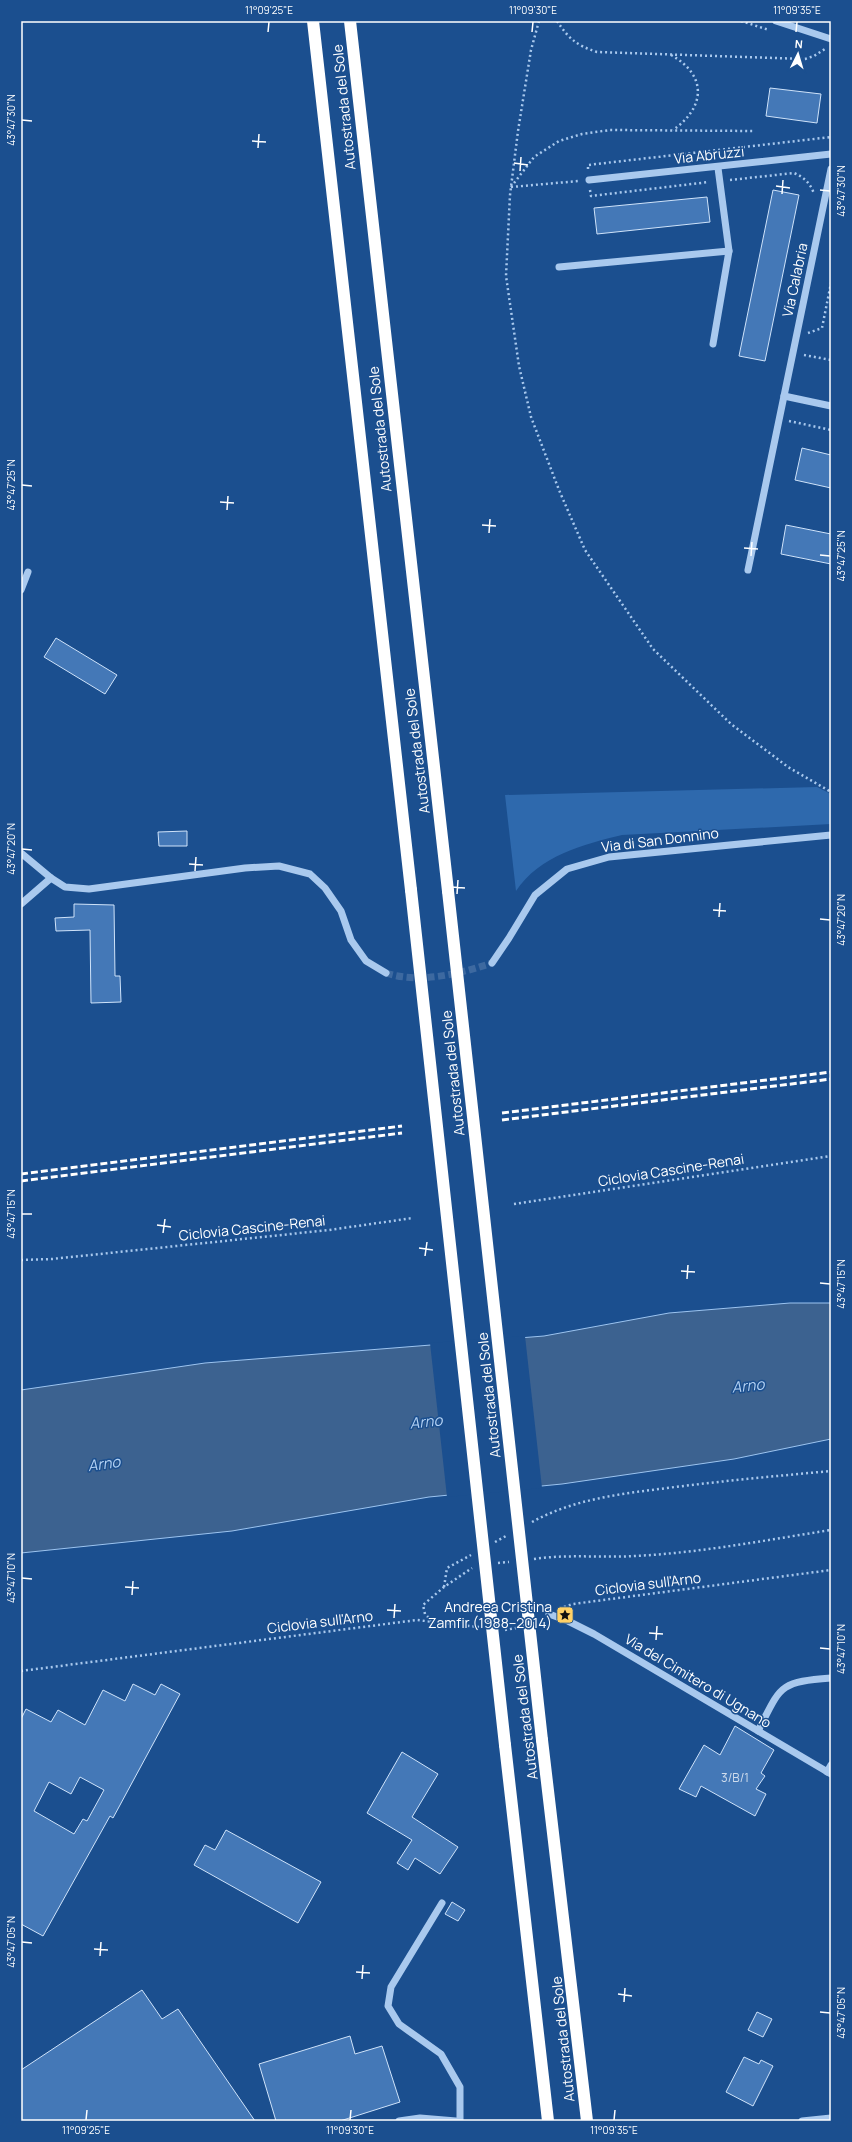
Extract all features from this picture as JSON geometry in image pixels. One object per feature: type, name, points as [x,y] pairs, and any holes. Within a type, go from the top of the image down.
[{"type":"highway","name":"Autostrada del Sole","points":[[313,21],[548,2121]]},
{"type":"highway","name":"Autostrada del Sole","points":[[350,21],[360,124],[448,891],[542,1740],[587,2121]]},
{"type":"street","points":[[776,21],[831,39]]},
{"type":"street","name":"Via Abruzzi","points":[[589,180],[718,168],[831,154]]},
{"type":"street","points":[[713,344],[729,251],[718,168]]},
{"type":"street","name":"Via Calabria","points":[[748,570],[831,169]]},
{"type":"street","points":[[559,267],[729,251]]},
{"type":"street","points":[[784,396],[831,406]]},
{"type":"street","points":[[21,590],[28,572]]},
{"type":"street","name":"Via di San Donnino","points":[[492,963],[535,895],[567,869],[608,857],[831,835]]},
{"type":"street","points":[[21,853],[51,878],[65,887],[89,889],[245,868],[279,866],[310,874],[325,888],[341,911],[351,940],[366,961],[386,973]]},
{"type":"street","points":[[21,904],[51,878]]},
{"type":"street","name":"Via del Cimitero di Ugnano","points":[[549,1614],[568,1621],[594,1634],[829,1773]]},
{"type":"street","points":[[758,1731],[781,1689],[794,1682],[831,1678]]},
{"type":"street","points":[[829,1773],[831,1765]]},
{"type":"street","points":[[442,1903],[391,1987],[388,2006],[399,2024],[441,2054],[460,2087],[460,2121]]},
{"type":"street","points":[[400,2121],[420,2118],[456,2121]]},
{"type":"street","points":[[802,2121],[831,2118]]},
{"type":"path","points":[[540,21],[532,50],[511,187],[506,276],[510,314],[519,366],[531,416],[559,490],[585,550],[653,649],[731,724],[788,767],[831,792]]},
{"type":"path","points":[[557,21],[566,35],[580,46],[596,52],[805,59],[814,56],[827,47]]},
{"type":"path","points":[[670,54],[682,61],[690,70],[699,94],[694,110],[685,122],[672,131]]},
{"type":"path","points":[[511,187],[534,157],[559,141],[582,134],[610,130],[755,131]]},
{"type":"path","points":[[511,187],[589,180]]},
{"type":"path","points":[[806,340],[808,333],[822,328],[831,283]]},
{"type":"path","points":[[805,348],[803,355],[831,360]]},
{"type":"path","points":[[787,421],[831,430]]},
{"type":"path","name":"Ciclovia Cascine-Renai","points":[[514,1204],[831,1156]]},
{"type":"path","name":"Ciclovia Cascine-Renai","points":[[21,1260],[52,1259],[321,1231],[413,1218]]},
{"type":"path","points":[[529,1524],[549,1513],[596,1498],[700,1484],[831,1470]]},
{"type":"path","points":[[526,1560],[548,1557],[634,1556],[676,1553],[831,1530]]},
{"type":"path","points":[[488,1546],[508,1535]]},
{"type":"path","points":[[444,1587],[447,1568],[474,1554]]},
{"type":"path","points":[[496,1564],[511,1562]]},
{"type":"path","points":[[432,1622],[424,1614],[423,1605],[444,1587],[474,1567]]},
{"type":"path","name":"Ciclovia sull'Arno","points":[[549,1614],[573,1604],[831,1570]]},
{"type":"path","name":"Ciclovia sull'Arno","points":[[21,1670],[417,1620],[487,1628]]},
{"type":"path","points":[[503,1630],[517,1628]]},
{"type":"shaded area","points":[[817,787],[831,794],[831,824],[622,835],[578,847],[563,853],[537,869],[516,891],[505,795]]},
{"type":"water","name":"Arno","points":[[790,1303],[831,1303],[831,1439],[734,1459],[562,1484],[429,1497],[232,1531],[21,1553],[21,1390],[205,1363],[544,1336],[669,1313]]},
{"type":"pier","points":[[525,1336],[542,1488],[447,1497],[430,1343]]},
{"type":"building","points":[[770,88],[821,94],[817,123],[766,116]]},
{"type":"building","points":[[773,190],[799,195],[765,361],[739,356]]},
{"type":"building","points":[[707,197],[710,222],[597,234],[594,208]]},
{"type":"building","points":[[802,448],[831,455],[831,488],[795,480]]},
{"type":"building","points":[[786,525],[831,534],[831,564],[781,554]]},
{"type":"building","points":[[56,638],[117,675],[105,694],[44,657]]},
{"type":"building","points":[[187,831],[187,846],[159,846],[158,832]]},
{"type":"building","points":[[74,904],[114,905],[115,976],[120,976],[121,1002],[91,1003],[90,930],[56,931],[55,918],[74,917]]},
{"type":"building","points":[[133,1684],[155,1695],[161,1684],[180,1694],[113,1818],[110,1816],[43,1936],[21,1924],[21,1719],[26,1709],[51,1722],[58,1710],[85,1725],[103,1690],[125,1701]],"holes":[[[80,1777],[104,1790],[87,1821],[83,1819],[74,1834],[34,1811],[49,1782],[71,1794]]]},
{"type":"building","points":[[735,1726],[774,1750],[761,1773],[765,1776],[756,1789],[766,1794],[755,1816],[701,1786],[696,1797],[679,1789],[704,1745],[720,1755]]},
{"type":"building","points":[[402,1752],[438,1774],[412,1817],[458,1847],[440,1874],[415,1858],[408,1870],[397,1863],[412,1840],[367,1813]]},
{"type":"building","points":[[226,1830],[321,1882],[298,1923],[194,1865],[205,1845],[215,1850]]},
{"type":"building","points":[[452,1902],[465,1910],[458,1921],[445,1914]]},
{"type":"building","points":[[142,1990],[162,2019],[178,2009],[255,2121],[21,2121],[21,2070]]},
{"type":"building","points":[[757,2012],[772,2019],[763,2037],[748,2030]]},
{"type":"building","points":[[350,2036],[355,2054],[382,2046],[400,2102],[340,2121],[276,2121],[259,2064]]},
{"type":"building","points":[[744,2057],[759,2064],[761,2060],[773,2066],[753,2106],[726,2092]]},
{"type":"tunnel","points":[[386,973],[412,978],[425,978],[453,974],[492,963]]},
{"type":"railway","points":[[502,1113],[831,1072]]},
{"type":"railway","points":[[502,1120],[831,1079]]},
{"type":"railway","points":[[21,1174],[402,1126]]},
{"type":"railway","points":[[21,1181],[402,1133]]},
{"type":"place","name":"Andreea Cristina Zamfir (1988–2014)","points":[[565,1615]]}]
